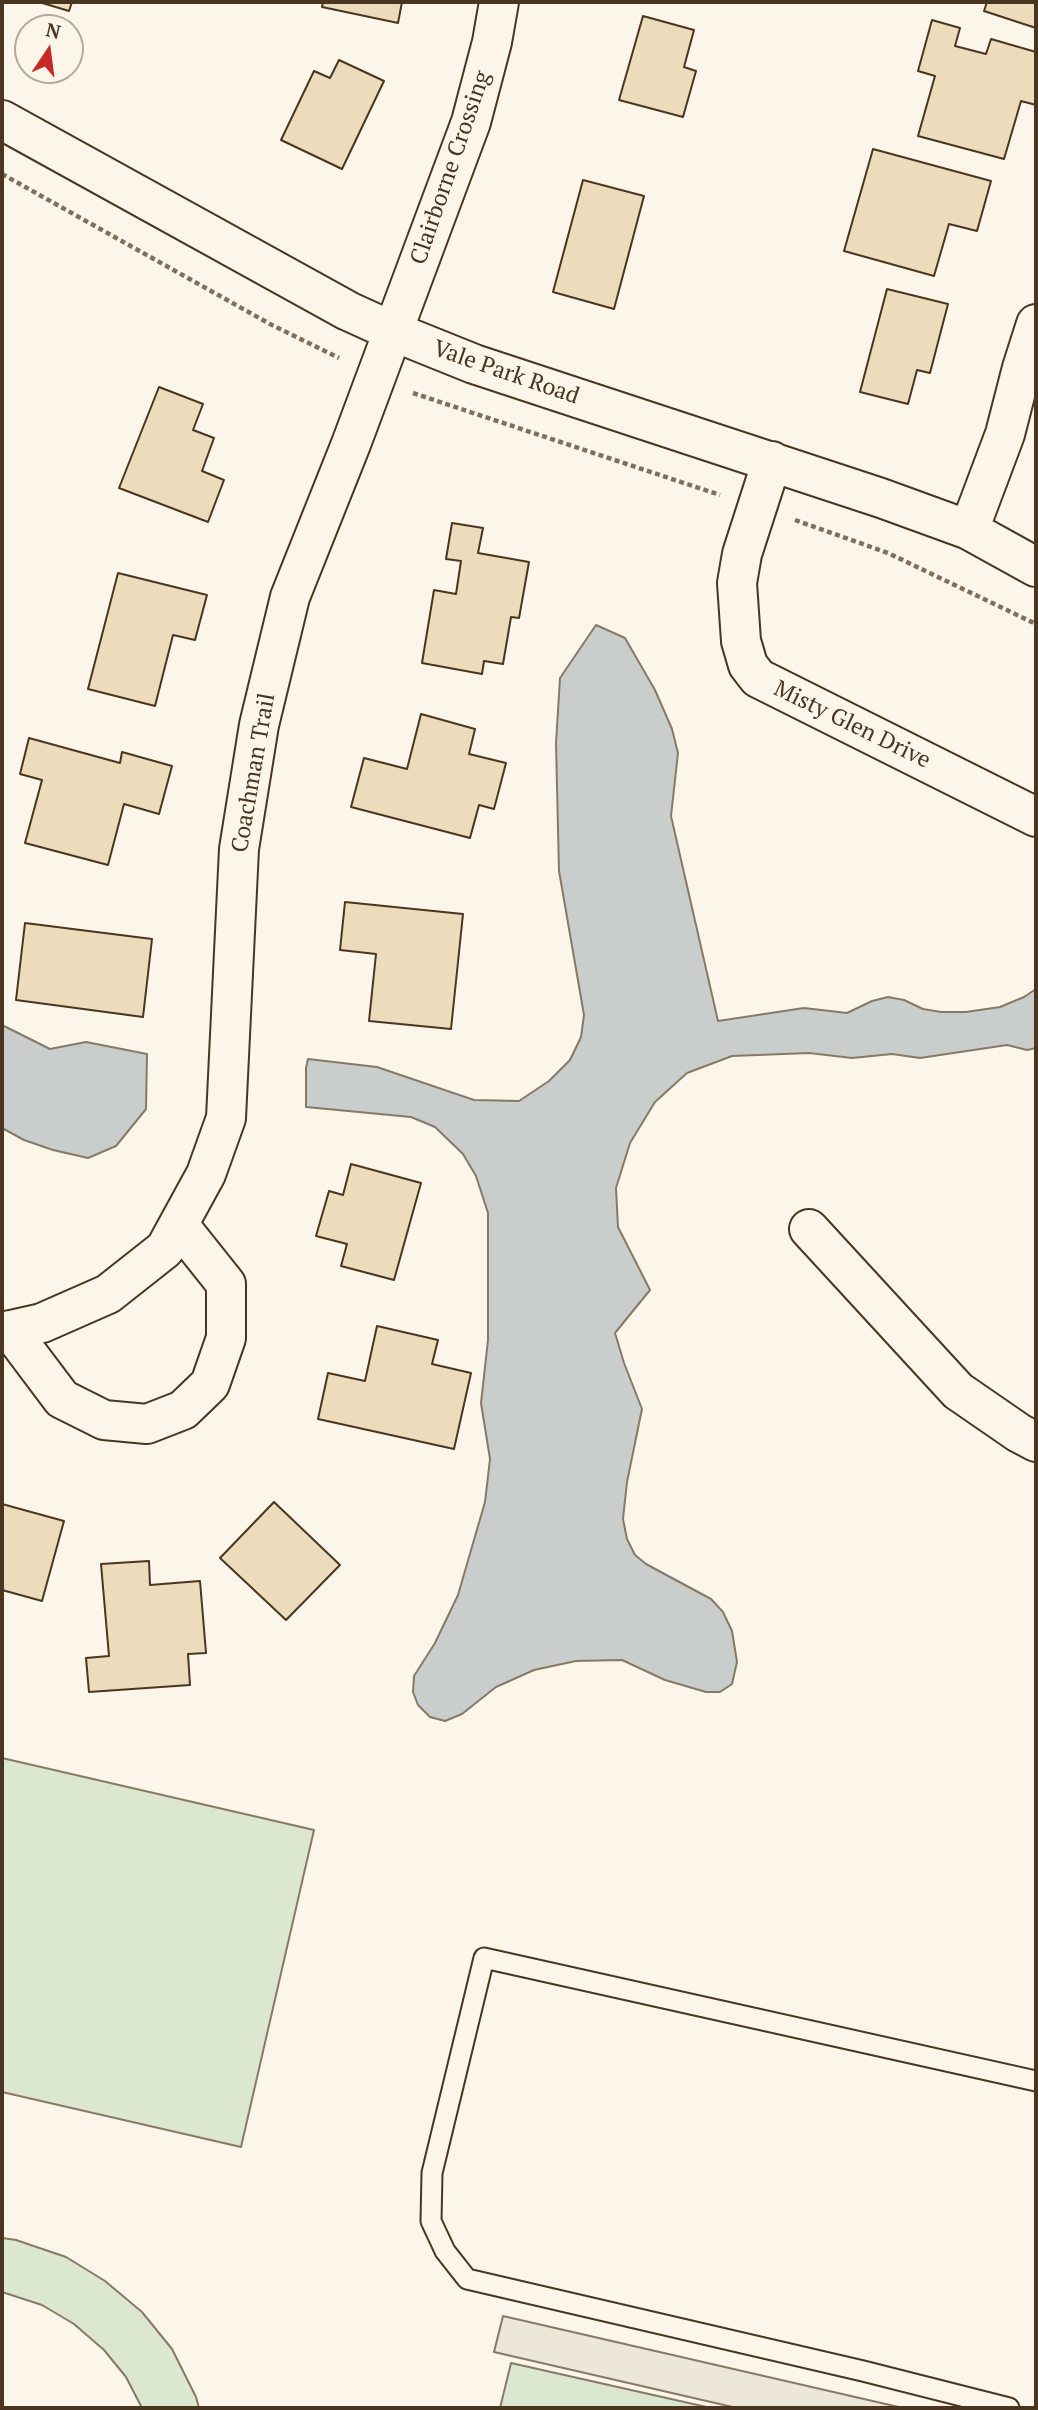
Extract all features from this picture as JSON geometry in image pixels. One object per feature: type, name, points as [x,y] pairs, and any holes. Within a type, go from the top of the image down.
[{"type":"street","name":"Clairborne Crossing","points":[[392,331],[471,122],[492,42],[499,2]]},
{"type":"street","name":"Vale Park Road","points":[[2,120],[348,311],[392,331],[474,363],[772,461],[969,530],[1036,567]]},
{"type":"street","points":[[969,530],[1005,434],[1036,324]]},
{"type":"street","name":"Coachman Trail","points":[[179,1225],[226,1284],[226,1338],[209,1384],[183,1410],[147,1424],[104,1420],[62,1399],[6,1331],[42,1323],[108,1294],[166,1249],[206,1174],[226,1118],[239,849],[262,712],[290,597],[351,444],[392,331]]},
{"type":"street","name":"Misty Glen Drive","points":[[772,461],[742,554],[737,583],[741,640],[748,664],[758,678],[1036,817]]},
{"type":"street","points":[[809,1229],[958,1391],[1036,1442]]},
{"type":"lane","points":[[1009,2408],[467,2279],[444,2251],[431,2221],[432,2173],[484,1958],[1036,2081]]},
{"type":"green space","points":[[2,1758],[314,1830],[241,2147],[2,2092]]},
{"type":"green space","points":[[2,2238],[66,2257],[105,2281],[142,2312],[172,2349],[199,2408],[142,2408],[126,2377],[104,2350],[74,2324],[42,2305],[2,2292]]},
{"type":"green space","points":[[511,2363],[711,2408],[500,2408]]},
{"type":"shaded area","points":[[596,625],[625,638],[655,690],[672,729],[678,753],[671,816],[718,1021],[804,1008],[847,1013],[888,997],[904,1000],[923,1009],[966,1012],[1000,1007],[1036,989],[1036,1048],[1027,1050],[1007,1045],[920,1058],[892,1054],[852,1058],[809,1053],[732,1056],[687,1073],[655,1102],[630,1143],[616,1188],[618,1227],[650,1290],[615,1333],[642,1409],[627,1482],[623,1519],[627,1539],[635,1555],[646,1564],[711,1599],[723,1612],[732,1631],[737,1662],[732,1684],[720,1692],[706,1692],[665,1680],[622,1660],[576,1661],[534,1670],[496,1687],[462,1714],[445,1721],[430,1717],[418,1705],[413,1692],[414,1676],[435,1643],[458,1595],[485,1502],[490,1459],[481,1403],[488,1340],[488,1213],[476,1176],[463,1154],[435,1127],[411,1117],[306,1107],[306,1068],[308,1059],[377,1067],[474,1100],[519,1101],[549,1081],[570,1060],[581,1037],[584,1015],[559,871],[556,743],[560,678]]},
{"type":"shaded area","points":[[2,1025],[50,1049],[86,1042],[147,1054],[146,1109],[116,1146],[88,1158],[24,1140],[2,1128]]},
{"type":"shaded area","points":[[503,2316],[903,2408],[737,2408],[494,2352]]},
{"type":"building","points":[[39,2],[72,2],[69,11]]},
{"type":"building","points":[[323,2],[402,2],[398,23],[322,7]]},
{"type":"building","points":[[987,2],[1036,2],[1036,28],[984,11]]},
{"type":"building","points":[[643,16],[694,30],[684,67],[696,71],[683,117],[619,100]]},
{"type":"building","points":[[932,20],[960,28],[955,46],[986,54],[991,39],[1036,52],[1036,105],[1021,101],[1004,159],[918,136],[935,76],[918,71]]},
{"type":"building","points":[[339,60],[384,81],[342,169],[281,140],[314,71],[330,78]]},
{"type":"building","points":[[873,149],[991,181],[977,231],[949,224],[934,276],[844,251]]},
{"type":"building","points":[[583,180],[644,196],[614,309],[553,292]]},
{"type":"building","points":[[887,289],[948,304],[930,373],[917,370],[908,404],[860,392]]},
{"type":"building","points":[[159,387],[203,404],[193,430],[214,438],[202,471],[224,480],[208,522],[119,488]]},
{"type":"building","points":[[452,523],[483,528],[478,553],[529,562],[519,618],[511,617],[503,664],[484,661],[482,674],[422,663],[434,590],[456,594],[461,561],[446,559]]},
{"type":"building","points":[[118,573],[207,595],[195,640],[173,635],[155,706],[88,689]]},
{"type":"building","points":[[421,714],[475,729],[469,754],[506,763],[494,809],[479,805],[470,838],[351,807],[364,758],[407,769]]},
{"type":"building","points":[[29,738],[120,763],[122,752],[172,766],[159,814],[124,804],[108,865],[25,843],[42,780],[20,774]]},
{"type":"building","points":[[345,902],[463,914],[451,1029],[369,1021],[376,954],[340,950]]},
{"type":"building","points":[[25,923],[152,939],[143,1017],[16,1000]]},
{"type":"building","points":[[351,1164],[421,1183],[394,1280],[341,1266],[347,1244],[316,1236],[329,1191],[343,1195]]},
{"type":"building","points":[[377,1326],[438,1340],[432,1364],[471,1373],[454,1449],[318,1419],[328,1373],[365,1381]]},
{"type":"building","points":[[274,1502],[340,1565],[286,1620],[220,1558]]},
{"type":"building","points":[[2,1504],[64,1521],[42,1601],[2,1590]]},
{"type":"building","points":[[149,1561],[150,1585],[200,1581],[206,1653],[188,1654],[190,1685],[89,1692],[86,1658],[109,1656],[101,1564]]}]
